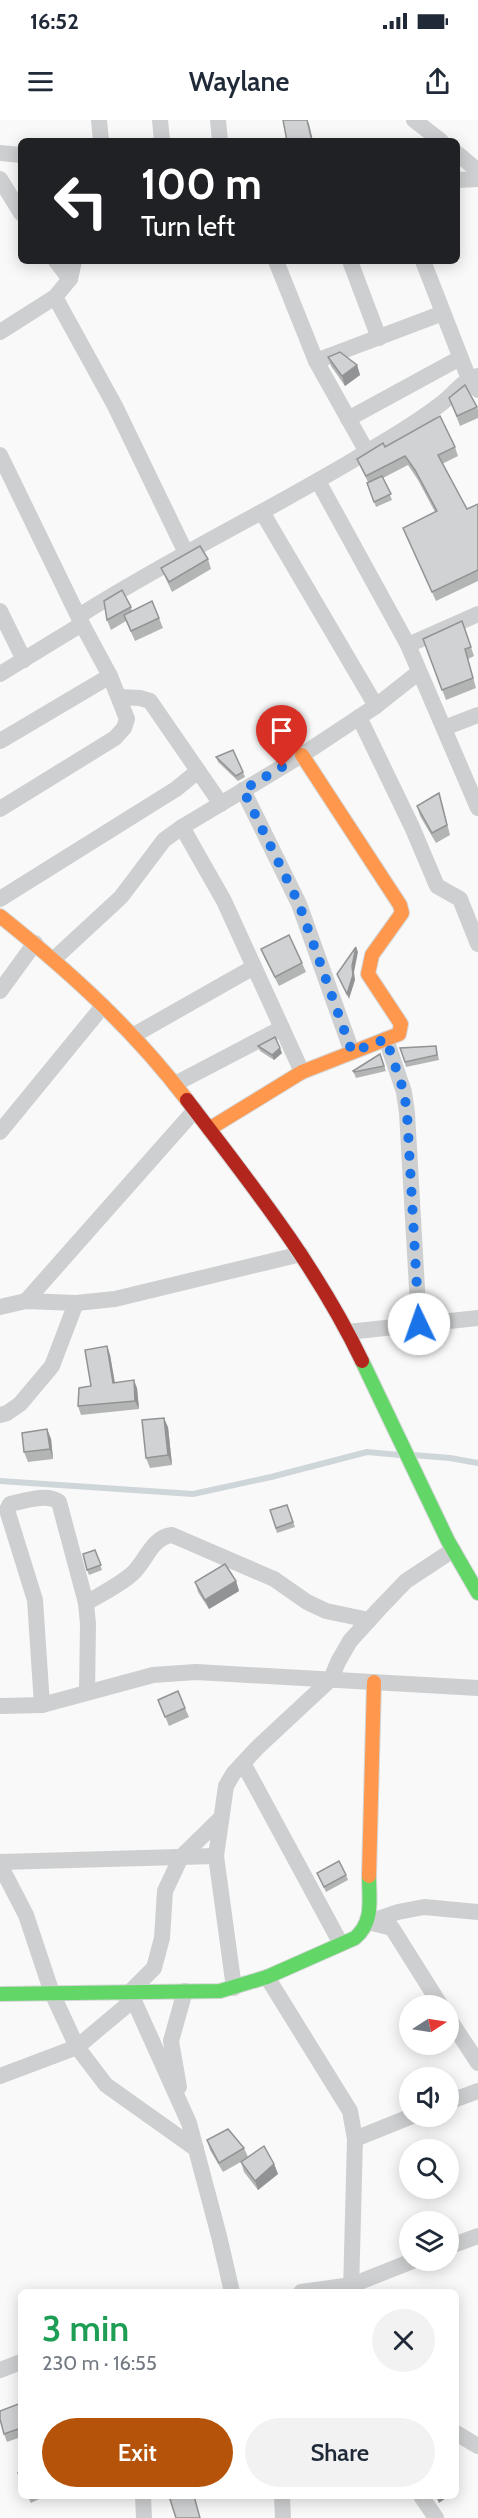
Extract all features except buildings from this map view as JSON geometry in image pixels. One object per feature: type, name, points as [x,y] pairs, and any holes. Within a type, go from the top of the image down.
[{"type":"street","points":[[99,120],[101,138]]},
{"type":"street","points":[[160,120],[162,138]]},
{"type":"street","points":[[218,120],[220,138]]},
{"type":"street","points":[[414,120],[437,138]]},
{"type":"street","points":[[0,153],[18,155]]},
{"type":"street","points":[[460,156],[478,171]]},
{"type":"street","points":[[0,179],[18,208]]},
{"type":"street","points":[[460,180],[478,179]]},
{"type":"street","points":[[59,264],[70,279]]},
{"type":"street","points":[[0,332],[55,297],[70,279],[73,264]]},
{"type":"street","points":[[277,264],[316,361],[366,452]]},
{"type":"street","points":[[351,264],[379,338]]},
{"type":"street","points":[[0,675],[80,620],[186,553],[318,481],[475,382],[460,358],[424,264]]},
{"type":"street","points":[[55,297],[115,406],[186,553]]},
{"type":"street","points":[[316,361],[443,314]]},
{"type":"street","points":[[348,419],[460,358]]},
{"type":"street","points":[[0,454],[80,620],[110,676],[127,719],[124,728],[115,738],[0,809]]},
{"type":"street","points":[[318,481],[408,645],[478,808]]},
{"type":"street","points":[[262,512],[376,706]]},
{"type":"street","points":[[0,611],[24,660]]},
{"type":"street","points":[[408,645],[478,614]]},
{"type":"street","points":[[54,959],[121,897],[164,840],[302,755],[376,706],[419,672]]},
{"type":"street","points":[[0,741],[110,676]]},
{"type":"street","points":[[119,697],[150,701],[220,804]]},
{"type":"street","points":[[444,728],[478,715]]},
{"type":"street","points":[[359,717],[412,827],[437,886],[460,899],[478,944]]},
{"type":"street","points":[[209,1130],[302,1072],[399,1034],[401,1024],[368,974],[372,955],[402,914],[400,905],[302,755]]},
{"type":"street","points":[[0,900],[176,789],[198,771]]},
{"type":"street","points":[[243,790],[299,904],[352,1052]]},
{"type":"street","points":[[182,827],[224,901],[302,1072]]},
{"type":"street","points":[[0,916],[54,959],[134,1035],[195,1110],[301,1254],[348,1332],[453,1550],[478,1593]]},
{"type":"street","points":[[0,991],[34,944]]},
{"type":"street","points":[[134,1035],[254,967]]},
{"type":"street","points":[[0,1132],[103,1006]]},
{"type":"street","points":[[175,1084],[282,1028]]},
{"type":"street","points":[[386,1039],[404,1092],[407,1113],[419,1324]]},
{"type":"street","points":[[26,1301],[195,1110]]},
{"type":"street","points":[[0,1307],[26,1301],[76,1303],[115,1299],[301,1254]]},
{"type":"street","points":[[0,1414],[7,1413],[20,1404],[52,1366],[76,1303]]},
{"type":"street","points":[[348,1332],[478,1318]]},
{"type":"street","points":[[42,1705],[35,1600],[7,1510],[10,1504],[37,1499],[55,1499],[59,1502],[86,1603],[87,1692]]},
{"type":"street","points":[[86,1603],[134,1572],[159,1540],[172,1534],[274,1579],[307,1602],[326,1611],[369,1620]]},
{"type":"street","points":[[234,1988],[216,1856],[226,1786],[232,1774],[331,1679],[350,1641],[406,1581],[453,1550]]},
{"type":"street","points":[[0,1706],[42,1705],[153,1675],[196,1672],[478,1688]]},
{"type":"street","points":[[0,1994],[220,1991],[267,1977],[355,1938],[368,1922],[374,1682]]},
{"type":"street","points":[[243,1763],[341,1944]]},
{"type":"street","points":[[0,2076],[77,2047],[126,2006],[130,1992],[154,1968],[162,1938],[165,1891],[182,1857],[221,1818]]},
{"type":"street","points":[[196,2149],[105,2085],[77,2047],[52,1993],[26,1915],[0,1863],[216,1856]]},
{"type":"street","points":[[368,1922],[398,1912],[424,1907],[478,1912]]},
{"type":"street","points":[[368,1922],[392,1928],[434,1995]]},
{"type":"street","points":[[267,1977],[350,2111],[355,2139],[351,2289],[399,2267]]},
{"type":"street","points":[[183,2110],[171,2041],[185,1991]]},
{"type":"street","points":[[130,1992],[183,2110],[196,2149],[231,2289]]},
{"type":"street","points":[[459,2034],[478,2063]]},
{"type":"street","points":[[459,2098],[478,2091]]},
{"type":"street","points":[[355,2139],[399,2121]]},
{"type":"street","points":[[459,2243],[478,2236]]},
{"type":"street","points":[[0,2370],[18,2363]]},
{"type":"street","points":[[459,2435],[478,2446]]},
{"type":"street","points":[[143,2499],[144,2518]]},
{"type":"street","points":[[282,2499],[283,2518]]},
{"type":"street","points":[[423,2499],[436,2518]]},
{"type":"waterway","points":[[0,1481],[193,1494],[367,1452],[400,1455]]},
{"type":"waterway","points":[[413,1455],[478,1463]]},
{"type":"traffic: fast","points":[[362,1361],[448,1541],[478,1593]]},
{"type":"traffic: fast","points":[[0,1994],[220,1991],[267,1977],[355,1938],[368,1918],[369,1876]]},
{"type":"traffic: slow","points":[[209,1129],[302,1072],[399,1034],[401,1024],[368,974],[372,955],[402,913],[400,905],[302,755]]},
{"type":"traffic: slow","points":[[0,916],[99,1002],[145,1049],[187,1100]]},
{"type":"traffic: slow","points":[[369,1876],[374,1682]]},
{"type":"traffic: jam","points":[[187,1100],[303,1258],[362,1361]]},
{"type":"route","points":[[282,767],[243,790],[299,904],[352,1052],[386,1039],[404,1092],[419,1324]]}]
